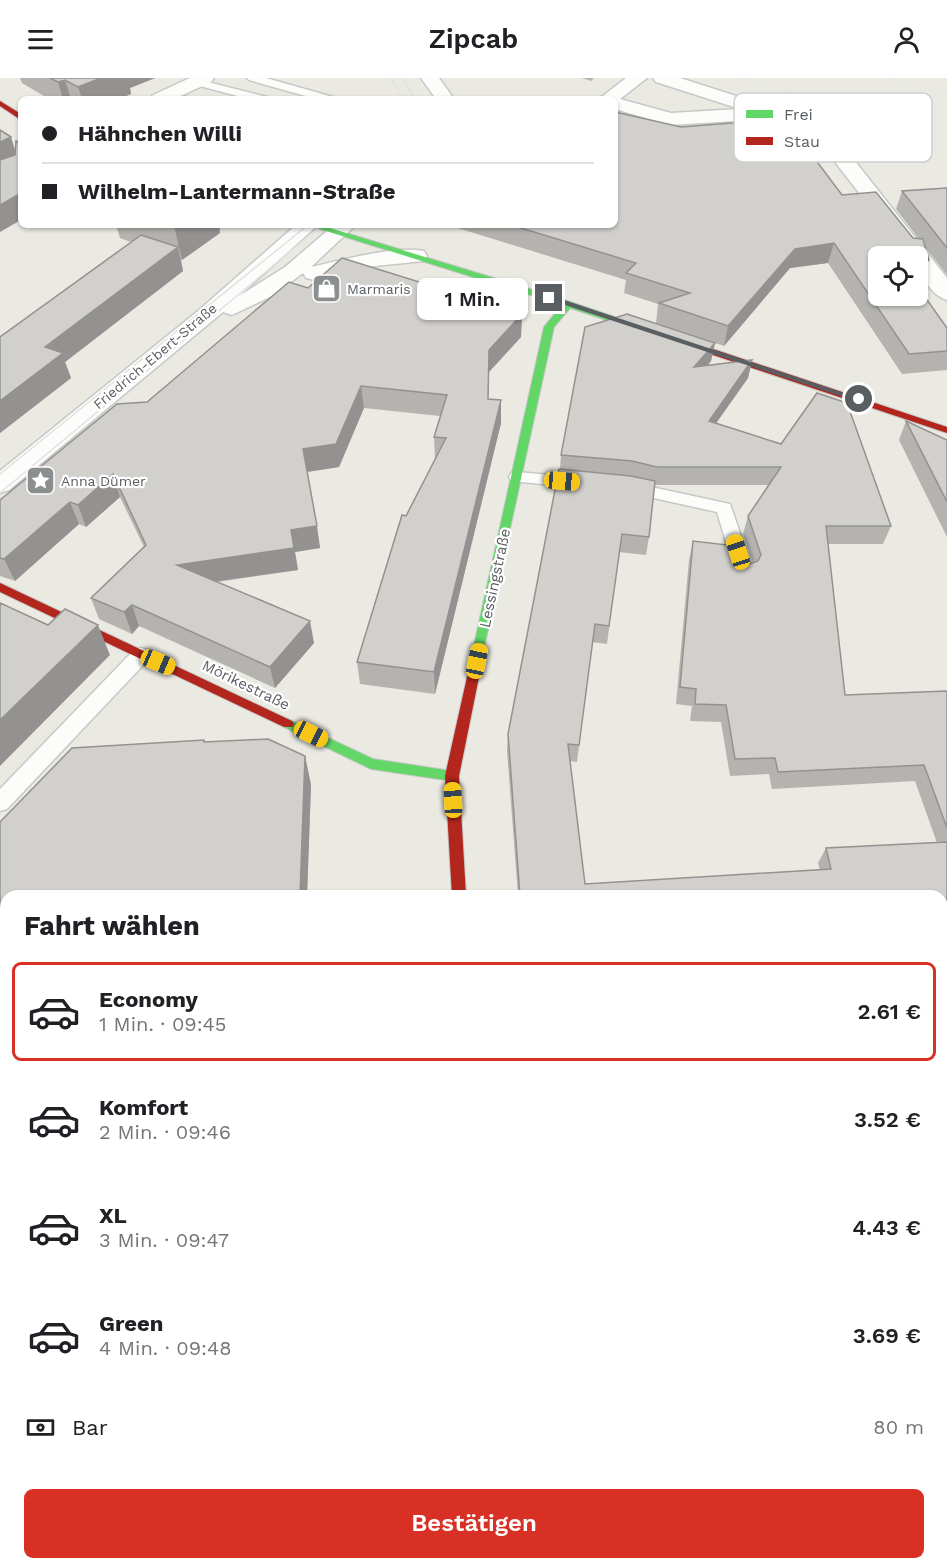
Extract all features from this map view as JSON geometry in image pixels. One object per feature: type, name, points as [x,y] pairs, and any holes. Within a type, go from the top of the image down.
[{"type":"street","points":[[430,78],[443,96]]},
{"type":"street","points":[[612,96],[638,78]]},
{"type":"street","points":[[662,78],[734,101]]},
{"type":"street","points":[[172,96],[200,80]]},
{"type":"street","points":[[0,104],[18,116]]},
{"type":"street","points":[[618,104],[670,119],[734,115]]},
{"type":"street","points":[[845,162],[947,293]]},
{"type":"street","name":"Friedrich-Ebert-Straße","points":[[0,484],[206,316],[305,228]]},
{"type":"street","points":[[268,291],[342,229],[416,256],[947,430]]},
{"type":"street","points":[[206,316],[251,300],[302,276],[339,266],[416,256]]},
{"type":"street","name":"Lessingstraße","points":[[459,890],[452,776],[549,327],[568,304]]},
{"type":"street","name":"Mörikestraße","points":[[0,587],[141,655],[210,685],[371,764],[452,776]]},
{"type":"lane","points":[[253,78],[318,96]]},
{"type":"lane","points":[[200,80],[253,96]]},
{"type":"lane","points":[[517,477],[629,487],[724,508],[745,574]]},
{"type":"lane","points":[[0,803],[141,655]]},
{"type":"building","points":[[50,78],[101,78],[78,87],[65,80],[58,82]]},
{"type":"building","points":[[618,113],[681,127],[734,123],[734,162],[817,162],[842,195],[876,192],[913,238],[923,239],[925,246],[868,246],[868,293],[834,243],[795,249],[728,326],[659,303],[690,293],[626,273],[636,263],[521,228],[618,228]]},
{"type":"building","points":[[0,130],[11,137],[0,142]]},
{"type":"building","points":[[16,141],[18,142],[18,195],[0,205],[0,160],[15,155]]},
{"type":"building","points":[[947,188],[947,248],[902,191]]},
{"type":"building","points":[[141,235],[178,247],[45,347],[63,353],[0,401],[0,337]]},
{"type":"building","points":[[342,258],[522,314],[489,350],[488,399],[501,400],[434,672],[357,662],[402,515],[406,516],[446,438],[434,437],[447,395],[361,386],[336,444],[303,449],[317,526],[291,530],[294,548],[177,565],[310,621],[270,667],[132,605],[124,612],[91,598],[146,545],[113,474],[78,505],[70,502],[4,559],[0,558],[0,500],[117,404],[147,402],[289,282],[308,288]]},
{"type":"building","points":[[928,301],[947,328],[947,351],[909,354],[877,306],[928,306]]},
{"type":"building","points":[[627,314],[715,343],[694,367],[752,360],[709,421],[781,444],[817,393],[847,403],[891,526],[826,526],[845,695],[947,691],[947,828],[924,765],[778,772],[775,758],[735,759],[726,705],[695,704],[696,689],[680,687],[693,541],[727,545],[733,536],[742,561],[749,564],[758,561],[761,555],[748,516],[781,467],[657,467],[632,461],[561,455],[585,327]]},
{"type":"building","points":[[906,421],[947,440],[947,502]]},
{"type":"building","points":[[559,469],[631,476],[655,481],[649,537],[622,534],[609,626],[595,624],[579,745],[568,744],[585,884],[831,869],[826,848],[947,842],[947,890],[520,890],[508,734]]},
{"type":"building","points":[[0,603],[48,625],[65,609],[98,625],[0,720]]},
{"type":"building","points":[[268,739],[305,756],[300,890],[0,890],[0,822],[72,748],[204,740],[204,742]]},
{"type":"tram line","points":[[391,78],[401,96]]},
{"type":"tram line","points":[[403,78],[413,96]]},
{"type":"tram line","points":[[0,474],[304,228]]},
{"type":"tram line","points":[[0,493],[318,228]]},
{"type":"railway","points":[[742,78],[792,93]]},
{"type":"railway","points":[[888,78],[947,95]]},
{"type":"railway","points":[[932,135],[947,139]]},
{"type":"traffic: fast","points":[[321,228],[550,298],[683,342]]},
{"type":"traffic: fast","points":[[473,677],[549,327],[568,304]]},
{"type":"traffic: fast","points":[[288,724],[371,764],[452,776]]},
{"type":"traffic: jam","points":[[0,103],[18,116]]},
{"type":"traffic: jam","points":[[683,342],[947,430]]},
{"type":"traffic: jam","points":[[0,587],[288,724]]},
{"type":"traffic: jam","points":[[459,890],[452,776],[473,677]]},
{"type":"place","name":"Marmaris","points":[[326,289]]},
{"type":"place","name":"Anna Dümer","points":[[40,481]]},
{"type":"route","points":[[549,298],[859,399]]}]
